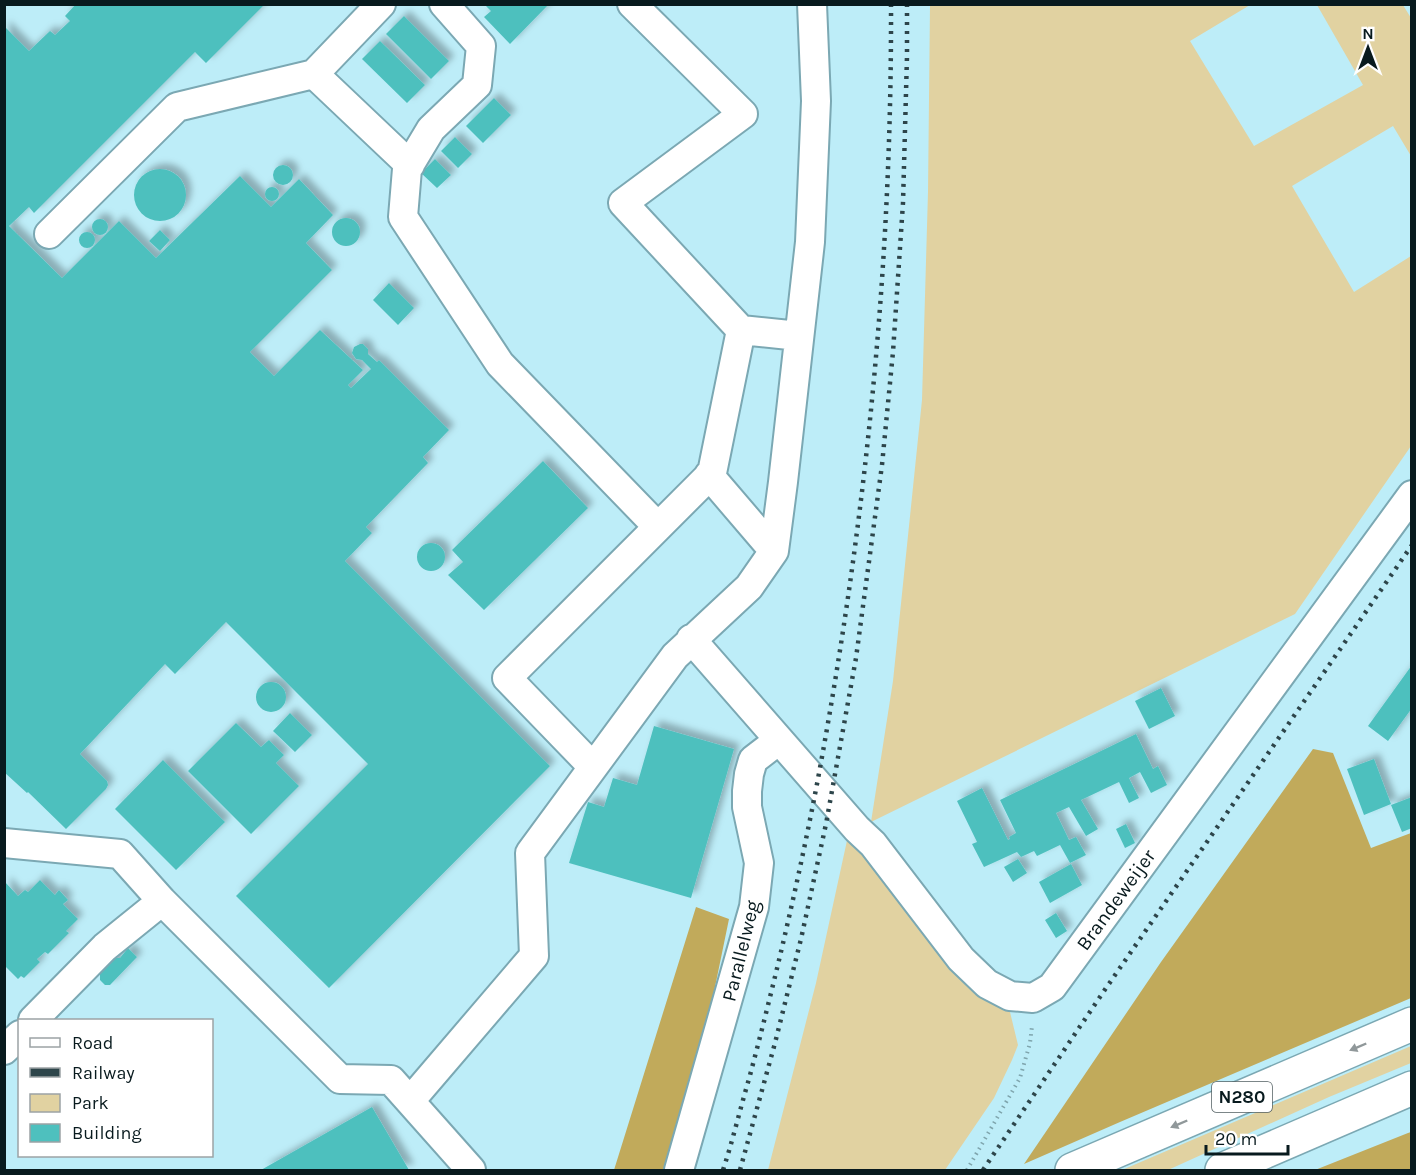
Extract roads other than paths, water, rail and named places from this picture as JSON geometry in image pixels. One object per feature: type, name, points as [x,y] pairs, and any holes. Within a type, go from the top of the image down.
[{"type":"main road","name":"N280","points":[[1072,1170],[1412,1024]]},
{"type":"main road","points":[[1222,1170],[1412,1088]]},
{"type":"street","points":[[49,234],[177,107],[314,74],[381,4]]},
{"type":"street","points":[[444,4],[481,46],[477,85],[431,129],[407,169],[403,217],[500,364],[658,527]]},
{"type":"street","points":[[632,4],[743,114],[624,203],[741,330],[799,336]]},
{"type":"street","points":[[410,1101],[534,956],[531,853],[675,656],[748,586],[774,551],[810,242],[816,101],[812,4]]},
{"type":"street","points":[[314,74],[410,165]]},
{"type":"street","points":[[593,767],[507,678],[712,472],[741,330]]},
{"type":"street","points":[[709,475],[774,551]]},
{"type":"street","name":"Brandeweijer","points":[[779,740],[856,829],[873,844],[961,959],[987,984],[1010,996],[1033,998],[1052,987],[1412,495]]},
{"type":"street","points":[[691,639],[779,740]]},
{"type":"street","name":"Parallelweg","points":[[679,1170],[754,908],[759,863],[747,807],[749,774],[753,760],[779,740]]},
{"type":"street","points":[[4,843],[120,854],[162,901],[340,1079],[391,1080],[471,1170]]},
{"type":"street","points":[[34,1019],[105,948],[162,901]]},
{"type":"railway","points":[[723,1170],[759,1042],[794,895],[817,784],[849,591],[862,493],[881,298],[887,200],[891,4]]},
{"type":"railway","points":[[740,1170],[801,939],[826,824],[856,658],[882,465],[893,352],[903,203],[907,4]]},
{"type":"railway","points":[[983,1170],[1412,545]]}]
